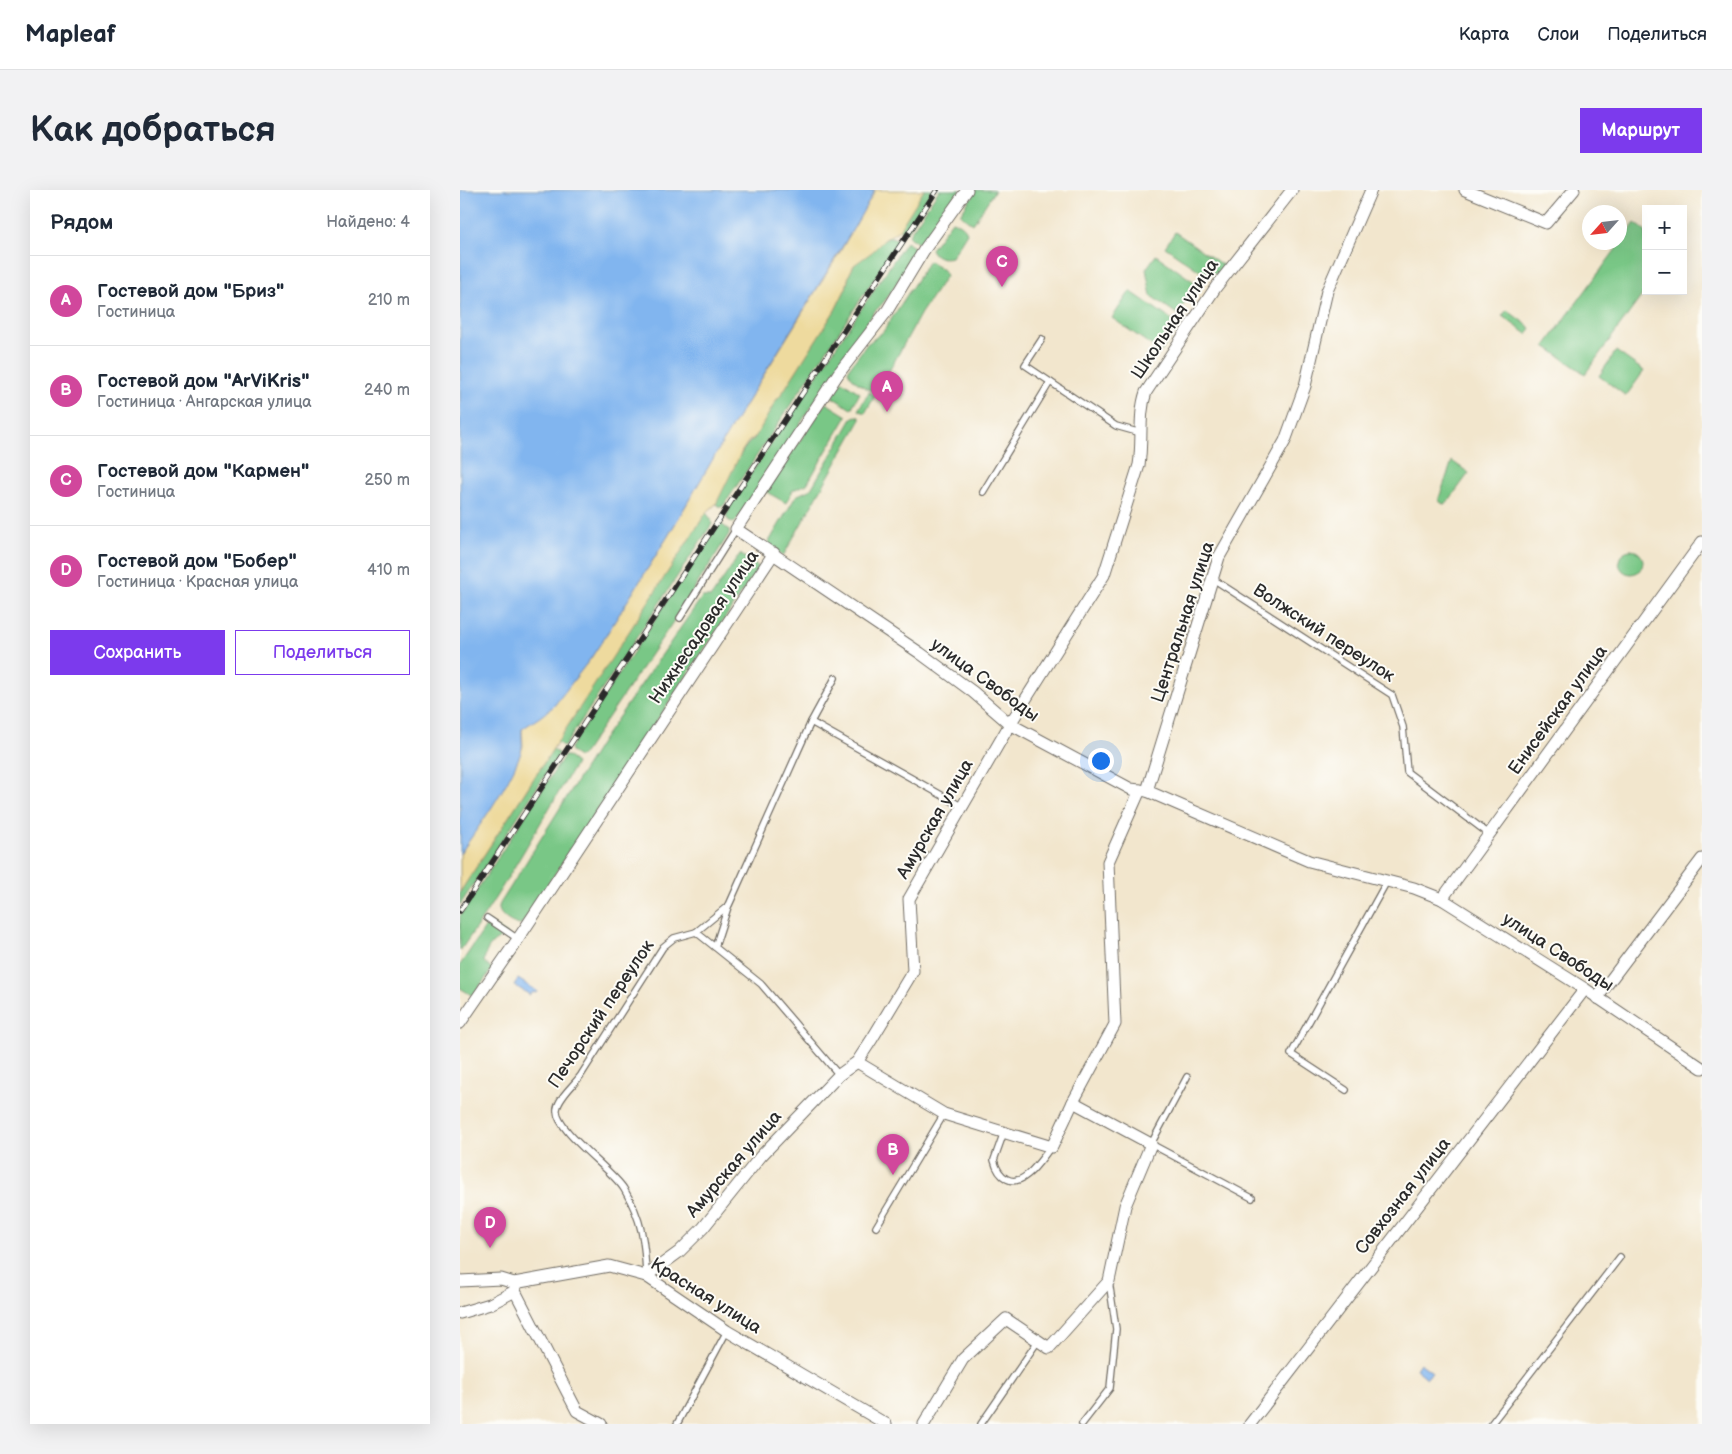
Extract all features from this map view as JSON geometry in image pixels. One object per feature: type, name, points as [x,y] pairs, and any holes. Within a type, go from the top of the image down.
[{"type":"street","name":"Нижнесадовая улица","points":[[460,1023],[518,939],[774,553],[736,528],[838,374],[887,311],[924,250],[967,190]]},
{"type":"street","name":"Школьная улица","points":[[1141,433],[1141,410],[1151,382],[1216,286],[1292,190]]},
{"type":"street","name":"Центральная улица","points":[[1052,1147],[1073,1102],[1115,1024],[1108,862],[1143,791],[1219,557],[1284,441],[1305,386],[1327,291],[1371,190]]},
{"type":"street","points":[[1465,190],[1546,223],[1574,190]]},
{"type":"street","name":"Амурская улица","points":[[646,1276],[678,1252],[696,1235],[757,1161],[839,1076],[858,1062],[913,971],[908,900],[1010,724],[1104,575],[1139,465],[1142,446],[1141,433]]},
{"type":"street","name":"Енисейская улица","points":[[1442,899],[1702,542]]},
{"type":"street","name":"улица Свободы","points":[[774,553],[973,692],[1010,724],[1131,789],[1143,791],[1309,861],[1414,888],[1442,899],[1585,989],[1702,1068]]},
{"type":"street","points":[[1597,998],[1702,859]]},
{"type":"street","name":"Совхозная улица","points":[[1250,1424],[1585,989]]},
{"type":"street","points":[[858,1062],[944,1114],[1052,1147]]},
{"type":"street","points":[[924,1424],[963,1359],[1006,1319],[1049,1348],[1109,1281],[1125,1206],[1151,1144],[1073,1102]]},
{"type":"street","name":"Красная улица","points":[[460,1281],[501,1279],[515,1287],[609,1266],[646,1276],[727,1331],[886,1424]]},
{"type":"street","points":[[460,1313],[490,1304],[515,1287],[577,1411],[601,1424]]},
{"type":"lane","points":[[1042,339],[1025,365],[1116,426],[1141,433]]},
{"type":"lane","points":[[983,492],[1050,382]]},
{"type":"lane","points":[[680,618],[736,528]]},
{"type":"lane","name":"Волжский переулок","points":[[1213,579],[1392,695],[1403,727],[1407,772],[1490,834]]},
{"type":"lane","name":"Печорский переулок","points":[[646,1276],[645,1244],[638,1220],[627,1194],[618,1180],[567,1131],[558,1117],[557,1108],[663,947],[674,938],[696,932],[729,905],[811,722],[835,678]]},
{"type":"lane","points":[[811,722],[961,806]]},
{"type":"lane","points":[[1346,1090],[1291,1054],[1387,881]]},
{"type":"lane","points":[[715,947],[729,905]]},
{"type":"lane","points":[[487,918],[518,939]]},
{"type":"lane","points":[[696,932],[761,984],[839,1076]]},
{"type":"lane","points":[[1186,1077],[1151,1144],[1252,1198]]},
{"type":"lane","points":[[876,1227],[944,1114]]},
{"type":"lane","points":[[1004,1132],[994,1160],[1001,1175],[1011,1181],[1024,1178],[1052,1147]]},
{"type":"lane","points":[[1491,1424],[1620,1257]]},
{"type":"lane","points":[[1082,1424],[1110,1388],[1116,1329],[1109,1281]]},
{"type":"lane","points":[[676,1424],[727,1331]]},
{"type":"lane","points":[[981,1424],[1038,1341]]},
{"type":"green space","points":[[923,190],[934,190],[908,231],[903,233],[899,230]]},
{"type":"green space","points":[[939,190],[961,190],[948,204],[923,243],[919,244],[909,237],[910,233]]},
{"type":"green space","points":[[976,190],[995,190],[973,224],[961,213]]},
{"type":"green space","points":[[952,221],[963,227],[967,233],[952,257],[940,257],[931,249]]},
{"type":"green space","points":[[1635,223],[1642,228],[1642,295],[1585,374],[1545,346],[1615,250],[1627,250],[1627,234]]},
{"type":"green space","points":[[1175,232],[1224,266],[1218,274],[1206,271],[1204,274],[1165,247]]},
{"type":"green space","points":[[891,237],[900,240],[724,505],[722,507],[718,506],[716,504],[717,499],[734,466],[749,443],[754,439],[777,399],[835,310],[846,288],[854,265],[884,240]]},
{"type":"green space","points":[[906,242],[914,247],[914,250],[892,291],[874,312],[738,518],[734,523],[728,520],[726,516],[734,499]]},
{"type":"green space","points":[[1156,255],[1197,284],[1177,314],[1151,296],[1146,269]]},
{"type":"green space","points":[[929,261],[943,270],[946,276],[921,313],[877,393],[856,382],[848,371],[867,344],[883,332]]},
{"type":"green space","points":[[1130,291],[1172,320],[1171,322],[1176,325],[1177,329],[1161,352],[1112,318]]},
{"type":"green space","points":[[1507,310],[1531,328],[1527,334],[1502,316]]},
{"type":"green space","points":[[1616,351],[1644,371],[1626,396],[1599,376]]},
{"type":"green space","points":[[842,381],[860,393],[851,409],[832,397]]},
{"type":"green space","points":[[869,392],[875,396],[865,413],[858,410]]},
{"type":"green space","points":[[826,403],[847,416],[807,484],[793,490],[786,503],[765,491]]},
{"type":"green space","points":[[853,417],[860,417],[860,421],[783,556],[767,545],[796,496],[811,489]]},
{"type":"green space","points":[[1452,461],[1469,473],[1447,503],[1443,504],[1439,501],[1439,498]]},
{"type":"green space","points":[[706,513],[711,519],[712,524],[564,747],[557,742]]},
{"type":"green space","points":[[720,523],[729,530],[729,534],[677,616],[582,756],[575,755],[570,748]]},
{"type":"green space","points":[[1631,550],[1639,554],[1643,562],[1639,570],[1631,574],[1623,570],[1619,562],[1623,554]]},
{"type":"green space","points":[[740,554],[759,567],[521,925],[507,919],[501,914],[499,906],[602,741],[702,597],[711,597]]},
{"type":"green space","points":[[553,749],[559,754],[460,905],[460,892]]},
{"type":"green space","points":[[564,756],[567,756],[576,763],[574,767],[505,883],[460,951],[460,916]]},
{"type":"green space","points":[[489,922],[508,935],[498,939],[488,948],[484,962],[492,969],[473,996],[460,988],[460,965]]},
{"type":"sand","points":[[875,190],[924,190],[899,230],[854,265],[846,288],[835,310],[777,399],[756,436],[748,442],[742,451],[716,504],[706,513],[460,892],[460,854],[505,784],[520,755],[523,746],[522,729],[574,679],[591,658],[668,536],[731,428],[840,252]]},
{"type":"water","points":[[460,190],[875,190],[668,536],[610,629],[591,658],[554,706],[522,729],[522,748],[508,781],[460,854]]},
{"type":"water","points":[[518,979],[537,991],[536,993],[532,992],[530,995],[514,985]]},
{"type":"water","points":[[1420,1363],[1432,1372],[1427,1378],[1416,1369]]},
{"type":"railway","points":[[460,911],[937,190]]},
{"type":"place","name":"Гостевой дом \"Кармен\"","points":[[1002,287]]},
{"type":"place","name":"Гостевой дом \"Бриз\"","points":[[887,412]]},
{"type":"place","name":"Гостевой дом \"ArViKris\"","points":[[893,1175]]},
{"type":"place","name":"Гостевой дом \"Бобер\"","points":[[490,1248]]}]
